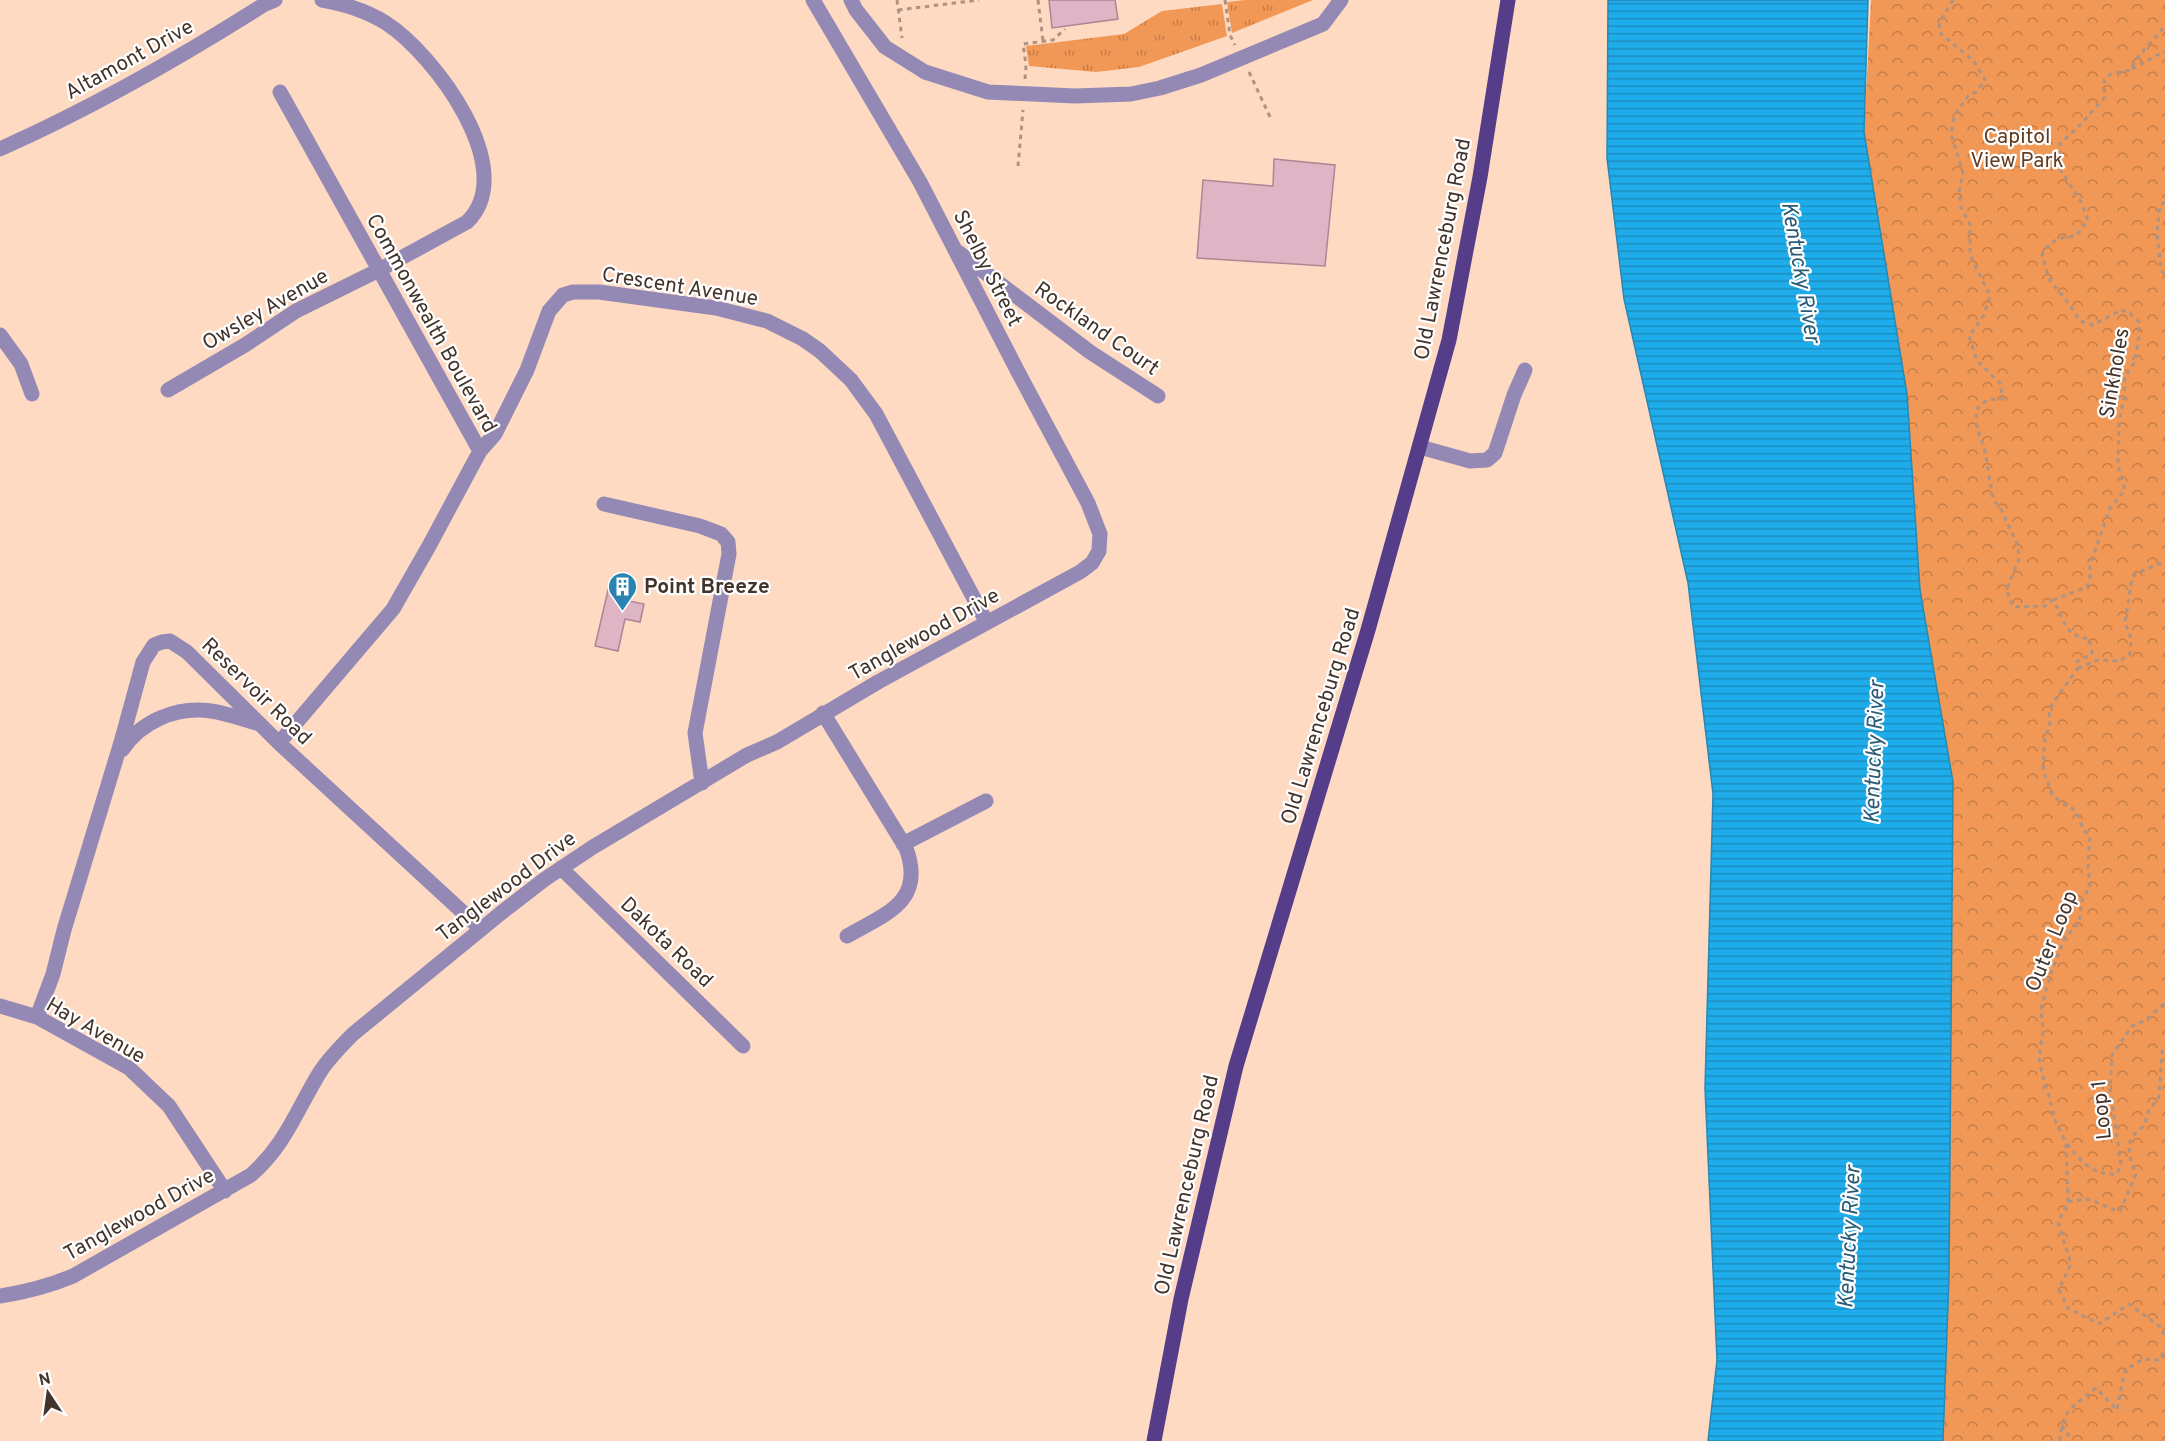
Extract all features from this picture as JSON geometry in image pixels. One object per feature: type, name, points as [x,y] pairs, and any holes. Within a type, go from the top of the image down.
[{"type":"main road","name":"Old Lawrenceburg Road","points":[[1154,1441],[1179,1309],[1236,1066],[1368,630],[1449,340],[1480,177],[1508,0]]},
{"type":"street","name":"Altamont Drive","points":[[0,149],[115,92],[275,0]]},
{"type":"street","name":"Owsley Avenue","points":[[168,390],[245,345],[296,310],[448,234],[474,216],[484,194],[485,181],[479,151],[470,125],[458,100],[426,59],[388,24],[358,10],[322,0]]},
{"type":"street","name":"Shelby Street","points":[[813,0],[920,182],[1088,503],[1100,534],[1099,551],[1092,562]]},
{"type":"street","points":[[851,0],[885,47],[925,72],[988,92],[1076,96],[1131,93],[1160,88],[1201,75],[1323,24],[1341,0]]},
{"type":"street","name":"Commonwealth Boulevard","points":[[279,743],[393,609],[480,451],[280,92]]},
{"type":"street","name":"Rockland Court","points":[[956,250],[1090,352],[1158,396]]},
{"type":"street","name":"Crescent Avenue","points":[[480,451],[495,434],[527,370],[549,311],[563,296],[573,292],[599,292],[716,308],[767,321],[785,329],[820,351],[836,364],[864,396],[876,414],[987,623]]},
{"type":"street","points":[[0,335],[21,364],[33,394]]},
{"type":"street","points":[[1420,447],[1470,461],[1487,460],[1496,453],[1514,395],[1525,370]]},
{"type":"street","points":[[604,504],[700,526],[721,534],[729,542],[729,554],[695,733],[702,783]]},
{"type":"street","name":"Tanglewood Drive","points":[[0,1296],[24,1293],[48,1286],[98,1264],[251,1175],[268,1159],[283,1139],[321,1072],[336,1052],[373,1017],[481,929],[561,868],[747,756],[777,742],[823,713],[1080,572],[1092,562]]},
{"type":"street","name":"Reservoir Road","points":[[37,1017],[53,974],[143,662],[154,645],[162,642],[170,641],[178,644],[187,652],[279,743],[481,929]]},
{"type":"street","points":[[116,760],[136,732],[169,714],[198,709],[214,711],[260,724]]},
{"type":"street","points":[[823,713],[903,844],[911,861],[910,888],[904,899],[895,909],[847,936]]},
{"type":"street","points":[[903,844],[986,801]]},
{"type":"street","name":"Dakota Road","points":[[561,868],[743,1046]]},
{"type":"street","name":"Hay Avenue","points":[[0,1006],[37,1017],[129,1068],[169,1106],[225,1191]]},
{"type":"path","points":[[897,0],[905,61]]},
{"type":"path","points":[[898,10],[979,0]]},
{"type":"path","points":[[1038,0],[1043,41]]},
{"type":"path","points":[[1225,0],[1230,35]]},
{"type":"path","points":[[1953,0],[1939,23],[1941,34],[1974,61],[1985,80],[1977,92],[1968,96],[1954,116],[1951,134],[1963,173],[1959,192],[1961,207],[1970,224],[1970,255],[1990,296],[1984,315],[1977,328],[1969,336],[1977,361],[2000,383],[2002,399],[1989,399],[1978,406],[1977,427],[1985,451],[1993,500],[2002,512],[2018,546],[2019,559],[2007,588],[2009,599],[2014,607],[2044,606],[2053,600]]},
{"type":"path","points":[[2130,70],[2137,58],[2165,26]]},
{"type":"path","points":[[1026,65],[1023,44],[1053,40],[1065,29]]},
{"type":"path","points":[[2130,70],[2165,51]]},
{"type":"path","name":"Sinkholes","points":[[2053,600],[2087,587],[2091,577],[2090,565],[2110,508],[2125,490],[2118,466],[2119,422],[2125,376],[2135,362],[2139,322],[2121,310],[2093,325],[2080,321],[2050,281],[2042,255],[2048,245],[2062,237],[2076,236],[2088,220],[2060,169],[2060,144],[2105,97],[2104,80],[2111,74],[2130,70]]},
{"type":"path","points":[[1252,78],[1271,119]]},
{"type":"path","points":[[1018,166],[1022,115]]},
{"type":"path","points":[[2165,202],[2160,205],[2157,233],[2161,270],[2165,275]]},
{"type":"path","points":[[2078,668],[2098,660],[2120,660],[2130,654],[2131,638],[2125,623],[2135,574],[2165,561]]},
{"type":"path","name":"Outer Loop","points":[[2053,600],[2061,612],[2066,630],[2077,638],[2090,639],[2092,654],[2078,662],[2078,668],[2052,704],[2049,715],[2050,726],[2045,737],[2043,770],[2052,794],[2061,803],[2072,808],[2090,837],[2088,862],[2090,886],[2080,905],[2079,922],[2064,939],[2041,1008],[2042,1073],[2056,1122],[2066,1143],[2068,1202],[2058,1222],[2071,1264],[2059,1288],[2068,1308],[2098,1324],[2128,1304],[2162,1328],[2165,1339]]},
{"type":"path","name":"Loop 1","points":[[2066,1143],[2078,1158],[2103,1175],[2117,1174],[2121,1164],[2110,1089],[2112,1055],[2132,1026],[2146,1020],[2165,1003]]},
{"type":"path","name":"Loop 1","points":[[2068,1202],[2083,1198],[2101,1202],[2107,1208],[2120,1211],[2136,1174],[2128,1154],[2134,1133],[2144,1126],[2148,1112],[2158,1097],[2162,1052],[2165,1047]]},
{"type":"path","points":[[2060,1441],[2062,1423],[2070,1409],[2096,1388],[2117,1410],[2125,1370],[2143,1359],[2160,1360],[2165,1348]]},
{"type":"path","points":[[2062,1423],[2072,1441]]},
{"type":"green space","points":[[1313,0],[1232,33],[1227,2]]},
{"type":"green space","name":"Capitol View Park","points":[[1871,0],[2165,0],[2165,1441],[1943,1441],[1949,1276],[1953,782],[1920,590],[1907,394],[1864,132]]},
{"type":"green space","points":[[1222,4],[1227,36],[1139,67],[1096,72],[1029,66],[1026,46],[1124,34],[1162,11]]},
{"type":"water","name":"Kentucky River","points":[[1608,0],[1868,0],[1864,132],[1907,394],[1920,590],[1953,782],[1949,1276],[1943,1441],[1708,1441],[1717,1360],[1705,1088],[1713,794],[1688,583],[1624,299],[1607,158]]},
{"type":"building","points":[[1049,0],[1115,0],[1118,19],[1052,28]]},
{"type":"building","points":[[1274,159],[1335,165],[1325,266],[1197,258],[1203,180],[1273,186]]},
{"type":"building","name":"Point Breeze","points":[[609,586],[631,591],[629,601],[644,604],[640,622],[625,619],[618,651],[595,646]]},
{"type":"place","name":"Point Breeze","points":[[623,612]]}]
